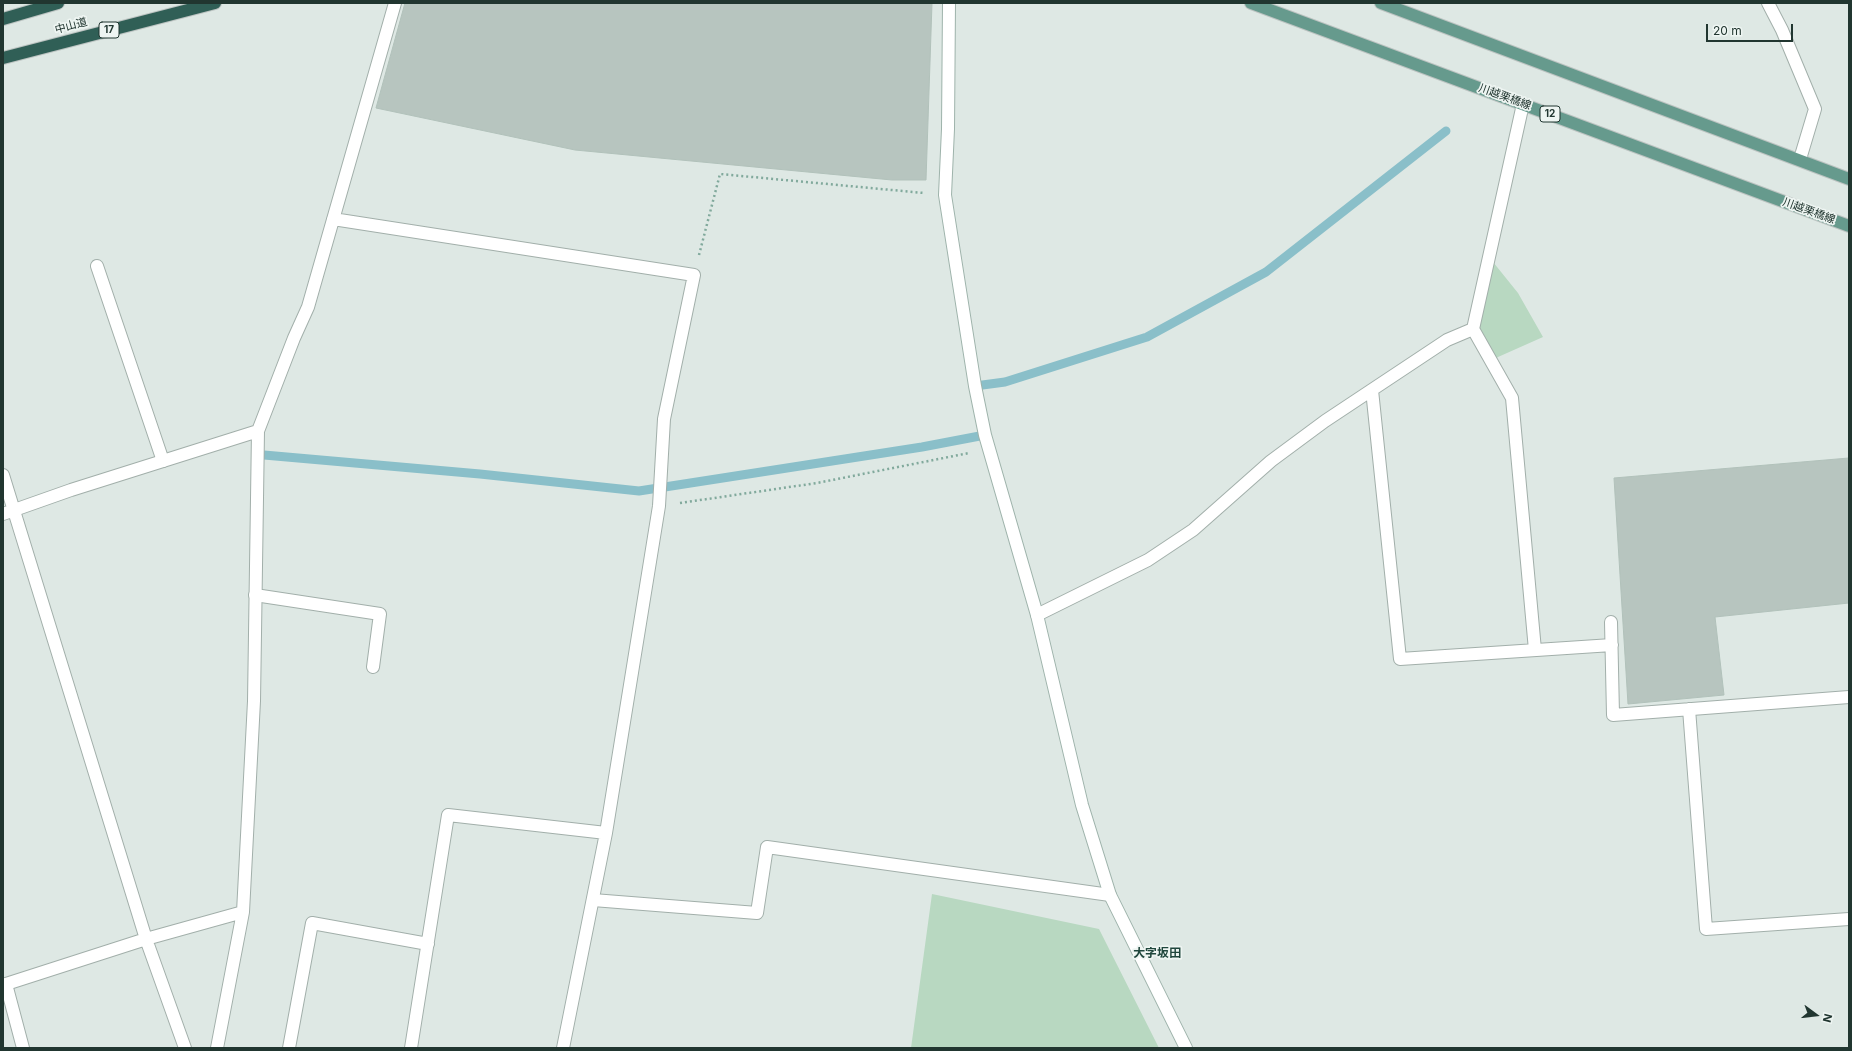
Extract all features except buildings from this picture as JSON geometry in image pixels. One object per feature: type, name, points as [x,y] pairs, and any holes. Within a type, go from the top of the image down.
[{"type":"highway","points":[[3,19],[58,3]]},
{"type":"highway","name":"中山道","points":[[3,58],[215,3]]},
{"type":"main road","name":"川越栗橋線","points":[[1251,3],[1849,226]]},
{"type":"main road","points":[[1387,4],[1800,159],[1849,179]]},
{"type":"street","points":[[217,1048],[243,912],[254,701],[258,431],[294,338],[308,307],[395,3]]},
{"type":"street","points":[[949,3],[948,129],[945,196],[975,386],[989,449],[1037,615],[1082,805],[1110,895],[1186,1048]]},
{"type":"street","points":[[1768,3],[1782,30],[1815,109],[1800,159]]},
{"type":"street","points":[[1523,104],[1473,329],[1512,398],[1535,650]]},
{"type":"street","points":[[333,219],[694,275],[664,419],[659,506],[606,833],[563,1048]]},
{"type":"street","points":[[97,266],[163,461]]},
{"type":"street","points":[[1037,615],[1148,560],[1193,530],[1271,461],[1325,421],[1447,340],[1473,329]]},
{"type":"street","points":[[1372,390],[1400,659],[1612,645]]},
{"type":"street","points":[[9,513],[71,490],[258,431]]},
{"type":"street","points":[[3,475],[9,513],[146,939],[185,1048]]},
{"type":"street","points":[[255,595],[380,614],[373,667]]},
{"type":"street","points":[[1611,622],[1613,715],[1849,697]]},
{"type":"street","points":[[1689,709],[1706,929],[1849,919]]},
{"type":"street","points":[[411,1048],[448,815],[606,833]]},
{"type":"street","points":[[593,900],[757,913],[767,847],[1110,895]]},
{"type":"street","points":[[23,1048],[5,984],[146,939],[243,912]]},
{"type":"street","points":[[289,1048],[312,923],[428,944]]},
{"type":"path","points":[[694,275],[720,174],[945,196]]},
{"type":"path","points":[[659,506],[817,483],[989,449]]},
{"type":"green space","points":[[1489,257],[1518,293],[1543,337],[1498,357],[1492,362],[1473,329]]},
{"type":"green space","points":[[932,894],[1099,929],[1159,1048],[911,1048]]},
{"type":"waterway","points":[[976,391],[975,386],[1005,382],[1147,337],[1266,272],[1446,131]]},
{"type":"waterway","points":[[264,455],[480,474],[639,491],[922,447],[985,435],[984,429]]},
{"type":"district","name":"大字坂田","points":[[1157,953]]}]
